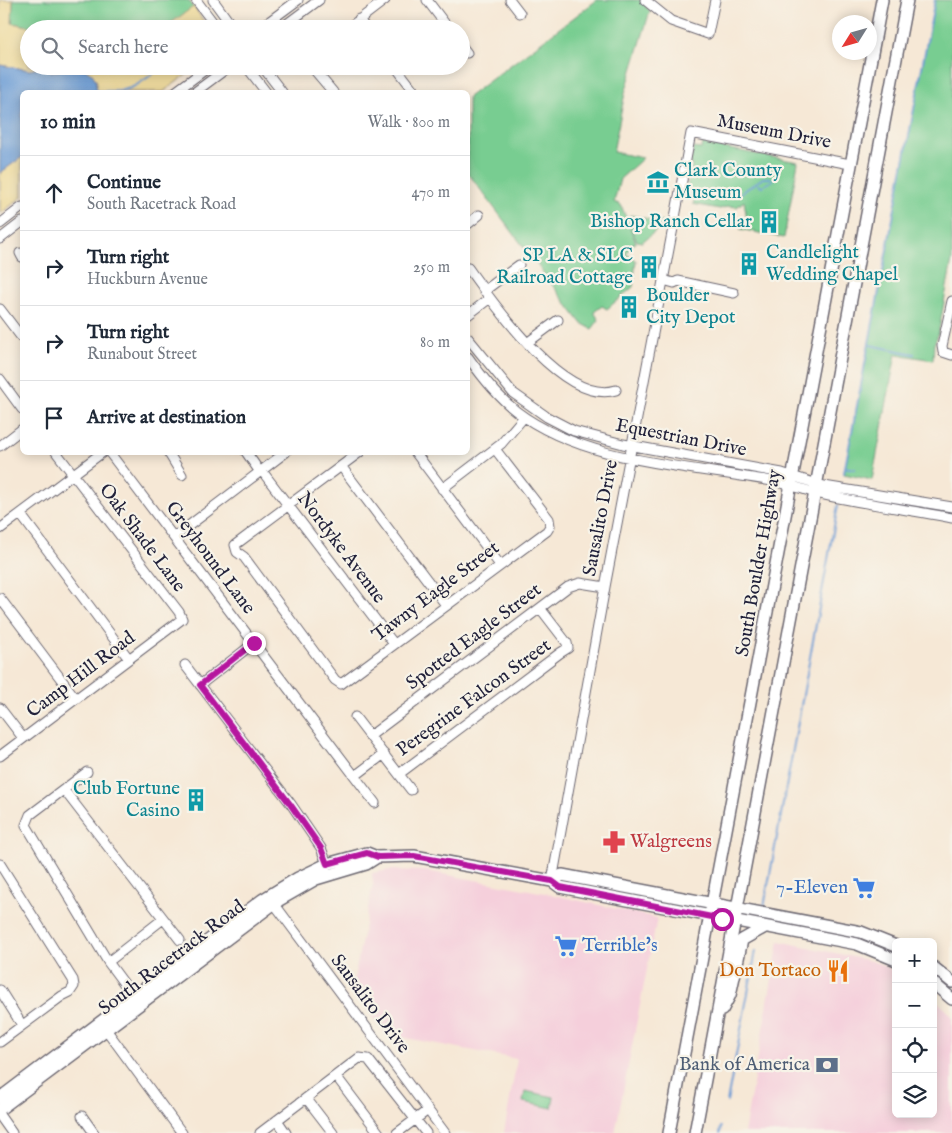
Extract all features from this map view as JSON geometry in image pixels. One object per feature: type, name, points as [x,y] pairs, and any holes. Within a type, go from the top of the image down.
[{"type":"main road","name":"South Boulder Highway","points":[[669,1133],[882,0]]},
{"type":"main road","points":[[695,1133],[814,488],[907,0]]},
{"type":"main road","name":"South Racetrack Road","points":[[0,1098],[103,1026],[272,900],[298,878],[327,864],[367,853],[378,857]]},
{"type":"main road","name":"South Racetrack Road","points":[[272,900],[316,880],[366,864],[378,857],[397,855],[438,859],[552,881],[560,887],[871,948],[892,958]]},
{"type":"main road","name":"South Racetrack Road","points":[[552,881],[562,875],[861,932],[892,944]]},
{"type":"main road","points":[[716,1023],[730,995],[742,940],[765,927]]},
{"type":"main road","points":[[871,948],[880,939]]},
{"type":"main road","name":"South Racetrack Road","points":[[0,1109],[103,1026],[134,997],[186,964]]},
{"type":"main road","points":[[937,970],[952,982]]},
{"type":"main road","points":[[937,986],[952,999]]},
{"type":"street","points":[[196,0],[211,20]]},
{"type":"street","points":[[213,0],[227,20]]},
{"type":"street","points":[[271,20],[298,0]]},
{"type":"street","points":[[292,20],[319,0]]},
{"type":"street","points":[[360,20],[385,0]]},
{"type":"street","points":[[427,0],[442,20]]},
{"type":"street","points":[[510,0],[520,13]]},
{"type":"street","points":[[644,0],[671,21],[708,34],[715,0]]},
{"type":"street","points":[[178,90],[198,75]]},
{"type":"street","points":[[198,90],[218,75]]},
{"type":"street","points":[[253,75],[264,90]]},
{"type":"street","points":[[269,75],[280,90]]},
{"type":"street","points":[[319,75],[331,90]]},
{"type":"street","points":[[402,75],[413,90]]},
{"type":"street","name":"Museum Drive","points":[[692,133],[850,164]]},
{"type":"street","name":"Sausalito Drive","points":[[552,881],[605,587],[692,133]]},
{"type":"street","points":[[0,224],[20,209]]},
{"type":"street","points":[[470,222],[479,215]]},
{"type":"street","points":[[0,239],[20,224]]},
{"type":"street","points":[[470,313],[518,265]]},
{"type":"street","points":[[470,271],[487,294],[546,364],[574,382],[596,391],[609,392],[616,390]]},
{"type":"street","points":[[664,278],[674,283],[678,281],[734,293]]},
{"type":"street","points":[[947,354],[942,346],[952,301]]},
{"type":"street","points":[[0,308],[20,335]]},
{"type":"street","points":[[527,343],[558,320]]},
{"type":"street","name":"Equestrian Drive","points":[[470,341],[504,384],[537,411],[574,431],[632,446],[782,473],[791,482]]},
{"type":"street","name":"Equestrian Drive","points":[[470,360],[495,391],[524,417],[569,441],[630,456],[791,482],[952,518]]},
{"type":"street","points":[[0,379],[20,405]]},
{"type":"street","points":[[442,489],[495,449],[510,435],[524,417]]},
{"type":"street","points":[[0,446],[20,431]]},
{"type":"street","name":"Tawny Eagle Street","points":[[289,506],[235,545],[237,552],[244,558],[335,680],[341,684],[446,604],[547,531],[550,526],[549,519],[495,449]]},
{"type":"street","name":"Oak Shade Lane","points":[[58,455],[179,612],[182,620]]},
{"type":"street","points":[[0,529],[99,455]]},
{"type":"street","name":"Greyhound Lane","points":[[111,455],[375,803]]},
{"type":"street","points":[[170,455],[182,475]]},
{"type":"street","name":"Nordyke Avenue","points":[[248,455],[394,644]]},
{"type":"street","points":[[174,537],[282,455]]},
{"type":"street","points":[[289,506],[356,455]]},
{"type":"street","points":[[417,455],[500,565]]},
{"type":"street","points":[[341,466],[446,604]]},
{"type":"street","name":"Equestrian Drive","points":[[814,488],[952,507]]},
{"type":"street","points":[[21,515],[129,659]]},
{"type":"street","name":"Spotted Eagle Street","points":[[370,736],[574,584],[586,583],[605,587]]},
{"type":"street","points":[[0,598],[76,698]]},
{"type":"street","name":"Peregrine Falcon Street","points":[[399,774],[568,648],[540,608]]},
{"type":"street","name":"Camp Hill Road","points":[[0,756],[182,620]]},
{"type":"street","points":[[200,685],[254,643]]},
{"type":"street","points":[[185,666],[296,811],[321,848],[327,864]]},
{"type":"street","points":[[0,708],[23,738]]},
{"type":"street","points":[[355,717],[411,790]]},
{"type":"street","points":[[355,776],[384,754]]},
{"type":"street","points":[[87,772],[30,815],[26,822],[28,831],[108,962],[134,997]]},
{"type":"street","points":[[64,790],[180,940]]},
{"type":"street","points":[[0,864],[73,980],[74,986],[70,992],[0,1042]]},
{"type":"street","name":"Sausalito Drive","points":[[272,900],[445,1133]]},
{"type":"street","points":[[108,962],[163,919]]},
{"type":"street","points":[[0,990],[22,1025]]},
{"type":"street","points":[[103,1026],[182,1133]]},
{"type":"street","points":[[260,1133],[359,1058],[368,1058],[426,1133]]},
{"type":"street","points":[[336,1076],[379,1133]]},
{"type":"street","points":[[306,1098],[333,1133]]},
{"type":"street","points":[[397,1133],[428,1110]]},
{"type":"street","points":[[0,1116],[12,1133]]},
{"type":"street","points":[[82,1116],[94,1133]]},
{"type":"street","points":[[277,1120],[286,1133]]},
{"type":"shaded area","points":[[390,870],[426,871],[545,893],[657,918],[615,1133],[504,1133],[517,1059],[385,1034],[352,990],[373,884],[372,873]]},
{"type":"shaded area","points":[[779,941],[876,962],[892,970],[892,1118],[937,1118],[937,1001],[952,1016],[952,1133],[744,1133]]},
{"type":"green space","points":[[13,0],[188,0],[194,7],[175,20],[20,20],[20,25],[12,23]]},
{"type":"green space","points":[[597,0],[641,0],[650,11],[625,93],[613,152],[643,158],[620,179],[614,202],[621,205],[626,218],[631,215],[666,223],[642,242],[637,241],[629,225],[636,243],[632,244],[626,254],[636,260],[633,287],[607,309],[602,306],[594,312],[599,320],[592,329],[581,323],[470,176],[470,95]]},
{"type":"green space","points":[[935,0],[952,0],[952,260],[938,335],[934,344],[933,360],[896,354],[872,480],[844,474]]},
{"type":"green space","points":[[703,144],[798,162],[784,238],[740,229],[747,220],[744,201],[737,207],[729,206],[720,209],[693,204],[696,196],[692,193],[688,197],[685,195],[692,165],[690,164],[693,148],[701,149]]},
{"type":"green space","points":[[525,1091],[554,1097],[552,1108],[523,1102]]},
{"type":"sand","points":[[0,0],[13,0],[12,23],[20,25],[20,68],[0,65]]},
{"type":"sand","points":[[193,7],[203,20],[175,20]]},
{"type":"sand","points":[[90,75],[186,75],[166,90],[96,90],[97,81]]},
{"type":"sand","points":[[20,158],[20,199],[0,214],[0,173]]},
{"type":"water","points":[[0,65],[20,68],[20,75],[93,75],[96,82],[96,90],[20,90],[20,158],[0,173]]},
{"type":"waterway","points":[[844,473],[935,0]]},
{"type":"waterway","points":[[126,90],[151,75]]},
{"type":"waterway","points":[[741,193],[763,178],[771,178]]},
{"type":"waterway","points":[[758,185],[763,186],[773,180]]},
{"type":"waterway","points":[[701,199],[721,195]]},
{"type":"waterway","points":[[870,345],[914,354]]},
{"type":"waterway","points":[[845,467],[854,469]]},
{"type":"waterway","points":[[764,907],[838,505]]},
{"type":"waterway","points":[[727,1102],[756,951]]},
{"type":"waterway","points":[[720,1133],[721,1127]]},
{"type":"place","name":"Clark County Museum","points":[[658,182]]},
{"type":"place","name":"Bishop Ranch Cellar","points":[[769,222]]},
{"type":"place","name":"Candlelight Wedding Chapel","points":[[749,264]]},
{"type":"place","name":"SP LA & SLC Railroad Cottage","points":[[649,267]]},
{"type":"place","name":"Boulder City Depot","points":[[629,307]]},
{"type":"place","name":"Club Fortune Casino","points":[[196,800]]},
{"type":"place","name":"Walgreens","points":[[614,842]]},
{"type":"place","name":"7-Eleven","points":[[864,888]]},
{"type":"place","name":"Terrible's","points":[[566,946]]},
{"type":"place","name":"Don Tortaco","points":[[838,971]]},
{"type":"place","name":"Bank of America","points":[[827,1065]]},
{"type":"route","points":[[254,643],[200,685],[290,804],[321,848],[327,864],[367,853],[378,857],[397,855],[438,859],[552,881],[560,887],[722,919]]}]
